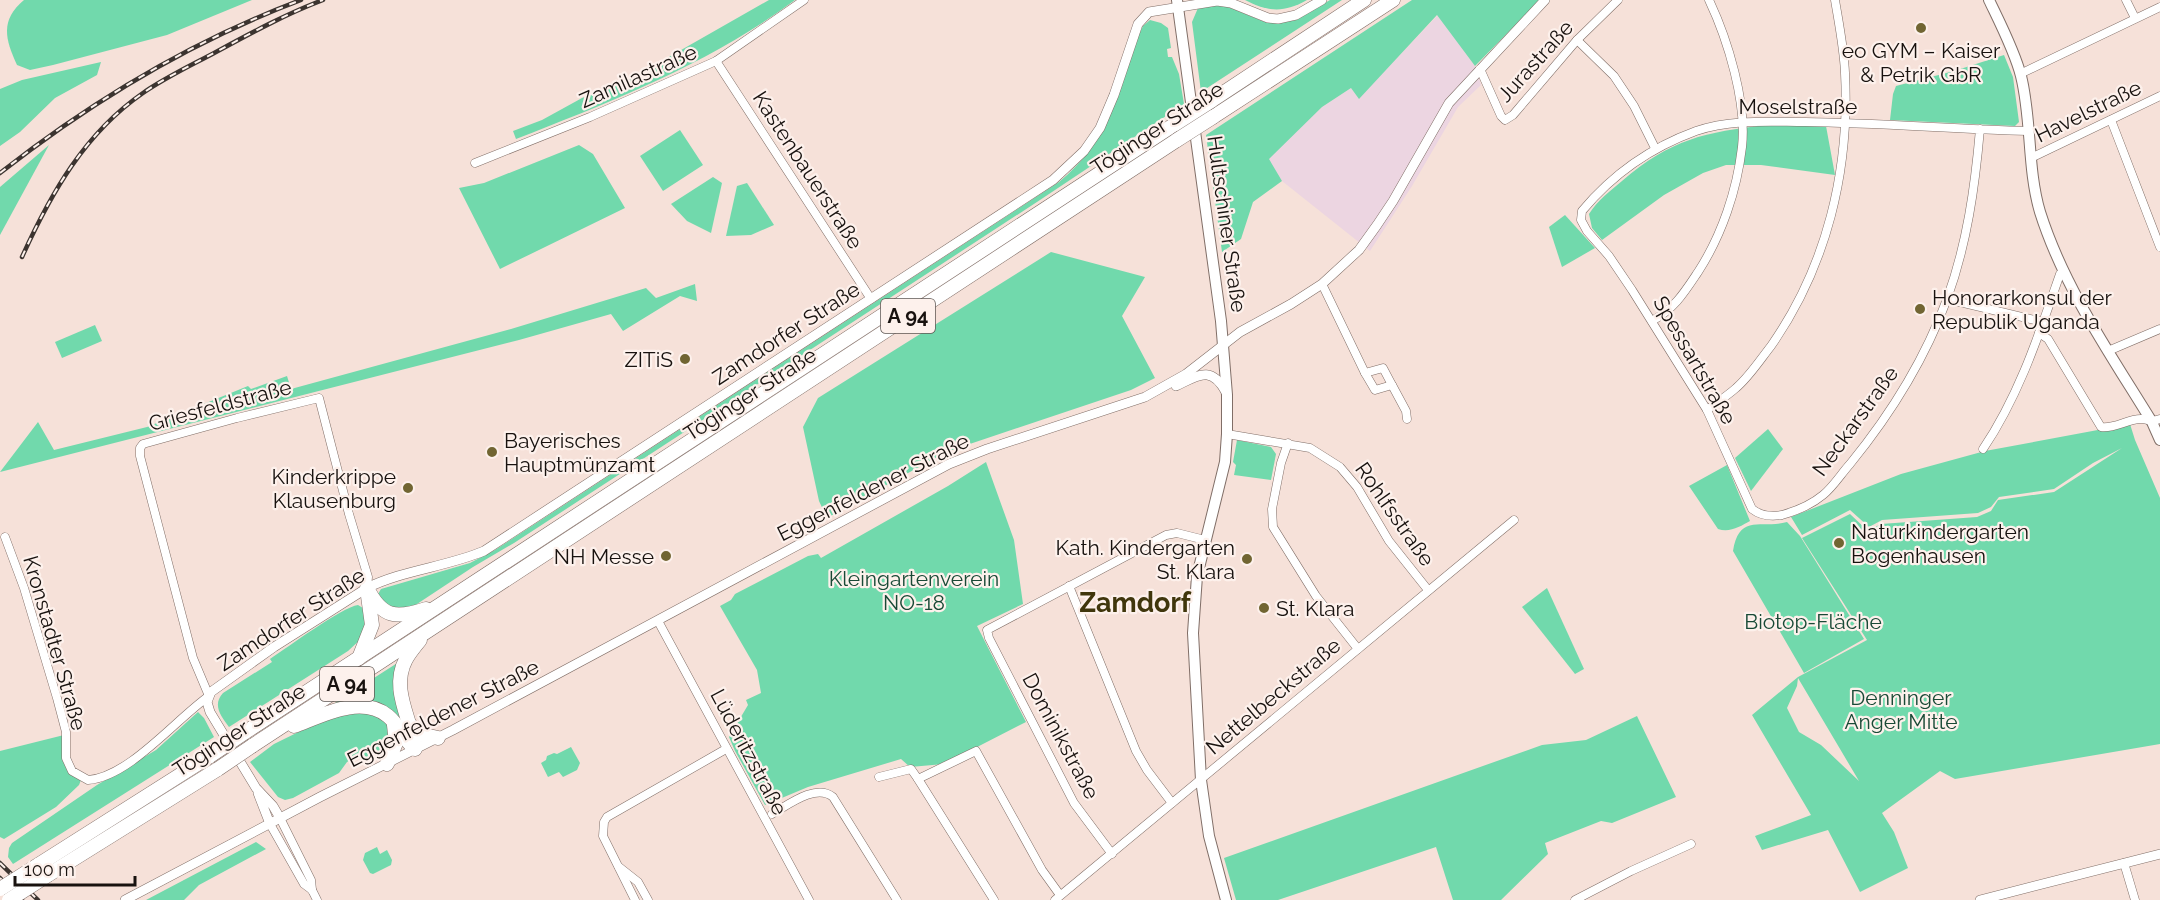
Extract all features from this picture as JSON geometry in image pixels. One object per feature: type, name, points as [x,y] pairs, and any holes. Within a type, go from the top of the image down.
[{"type":"highway","name":"Töginger Straße","points":[[0,889],[210,756],[1364,0]]},
{"type":"highway","name":"Töginger Straße","points":[[9,900],[218,769],[1393,0]]},
{"type":"highway","points":[[367,588],[378,606],[385,612],[398,616],[446,602]]},
{"type":"highway","points":[[358,658],[372,625],[367,588]]},
{"type":"highway","points":[[387,764],[401,723],[399,686],[401,670],[425,633]]},
{"type":"highway","points":[[269,735],[327,713],[366,707],[378,710],[420,734],[438,738]]},
{"type":"highway","points":[[401,723],[415,749]]},
{"type":"main road","points":[[1989,0],[2020,74],[2040,212],[2064,271],[2108,351],[2156,421],[2160,440]]},
{"type":"main road","name":"Hultschiner Straße","points":[[1177,3],[1223,346],[1227,395],[1227,434],[1221,482],[1204,540],[1194,605],[1194,655],[1201,780],[1209,836],[1226,900]]},
{"type":"street","name":"Zamilastraße","points":[[474,163],[590,117],[716,61],[804,0]]},
{"type":"street","name":"Zamdorfer Straße","points":[[208,696],[272,649],[367,588],[383,581],[461,560],[484,551],[1053,180],[1071,165],[1091,142],[1108,111],[1138,24],[1149,12],[1177,3],[1225,1],[1254,14],[1278,19],[1296,15],[1322,0]]},
{"type":"street","name":"Eggenfeldener Straße","points":[[125,900],[438,738],[949,464],[987,449],[1137,401],[1185,374],[1240,332],[1322,284],[1364,243],[1393,201],[1449,103],[1545,0]]},
{"type":"street","name":"Jurastraße","points":[[1480,69],[1501,116],[1505,120],[1513,115],[1577,40],[1618,0]]},
{"type":"street","points":[[1652,321],[1667,313],[1678,302],[1714,244],[1733,192],[1742,146],[1742,122],[1734,71],[1722,26],[1709,0]]},
{"type":"street","points":[[1707,410],[1737,387],[1761,359],[1786,324],[1820,254],[1837,195],[1846,123],[1845,71],[1836,0]]},
{"type":"street","points":[[2126,0],[2135,18]]},
{"type":"street","points":[[2020,74],[2160,7]]},
{"type":"street","points":[[1577,40],[1614,76],[1635,106],[1655,148]]},
{"type":"street","name":"Kastenbauerstraße","points":[[716,61],[871,299]]},
{"type":"street","name":"Havelstraße","points":[[2031,158],[2160,96]]},
{"type":"street","points":[[2111,120],[2160,247]]},
{"type":"street","name":"Moselstraße","points":[[1587,231],[1581,220],[1581,211],[1634,163],[1655,148],[1698,130],[1742,122],[1846,123],[2028,131]]},
{"type":"street","name":"Neckarstraße","points":[[1759,515],[1775,516],[1796,512],[1823,495],[1863,448],[1892,407],[1916,367],[1947,299],[1969,224],[1980,129]]},
{"type":"street","name":"Spessartstraße","points":[[1587,231],[1609,256],[1707,410],[1752,509],[1759,515]]},
{"type":"street","points":[[1983,449],[2022,377],[2060,274],[2064,271]]},
{"type":"street","points":[[1322,284],[1375,390],[1392,385]]},
{"type":"street","points":[[1947,299],[2043,322]]},
{"type":"street","points":[[2108,351],[2160,329]]},
{"type":"street","points":[[2039,333],[2048,339],[2101,427],[2108,428],[2141,419],[2156,421]]},
{"type":"street","points":[[1365,373],[1383,368],[1406,411],[1407,419]]},
{"type":"street","points":[[1156,392],[1164,391],[1201,375],[1210,374],[1220,381],[1227,395]]},
{"type":"street","name":"Griesfeldstraße","points":[[208,696],[194,658],[140,456],[140,448],[150,441],[319,398],[368,577],[367,588]]},
{"type":"street","name":"Rohlfsstraße","points":[[1227,434],[1310,448],[1327,457],[1358,487],[1389,541],[1428,590]]},
{"type":"street","points":[[1288,443],[1281,463],[1272,509],[1273,527],[1316,596],[1358,649]]},
{"type":"street","name":"Nettelbeckstraße","points":[[1058,898],[1514,520]]},
{"type":"street","points":[[1172,802],[1136,751],[1069,586],[1166,535],[1177,533],[1204,540]]},
{"type":"street","name":"Kronstadter Straße","points":[[5,537],[24,588],[57,698],[66,732],[66,758],[72,771],[88,780],[94,779],[130,761],[161,739],[208,696]]},
{"type":"street","name":"Dominikstraße","points":[[1069,586],[987,630],[989,638],[1074,803],[1112,854]]},
{"type":"street","name":"Lüderitzstraße","points":[[658,621],[809,900]]},
{"type":"street","points":[[208,696],[210,712],[256,788],[273,806],[280,818],[311,880],[312,890],[317,900]]},
{"type":"street","points":[[636,900],[603,836],[604,822],[607,817],[726,749]]},
{"type":"street","points":[[918,779],[976,751],[1058,898]]},
{"type":"street","points":[[879,777],[911,769],[994,900]]},
{"type":"street","points":[[256,788],[270,824],[304,884],[312,890]]},
{"type":"street","points":[[772,814],[817,791],[833,796],[897,900]]},
{"type":"street","points":[[1575,900],[1690,844]]},
{"type":"street","points":[[1980,900],[2160,854]]},
{"type":"street","points":[[2124,863],[2134,900]]},
{"type":"street","points":[[619,867],[638,882],[648,900]]},
{"type":"shaded area","points":[[1438,15],[1475,66],[1481,85],[1458,107],[1412,186],[1370,251],[1282,181],[1268,159],[1322,107],[1351,88],[1359,98]]},
{"type":"green space","points":[[24,0],[252,0],[167,35],[30,70],[17,65],[7,30],[11,15]]},
{"type":"green space","points":[[769,0],[795,0],[762,23],[695,62],[625,95],[516,139],[513,131],[542,120],[582,98],[625,82]]},
{"type":"green space","points":[[1245,0],[1307,0],[1283,9],[1269,9]]},
{"type":"green space","points":[[1330,0],[1342,0],[1201,92],[1192,22],[1198,8],[1221,4],[1265,22],[1280,22],[1296,20]]},
{"type":"green space","points":[[1412,0],[1540,0],[1475,66],[1437,15],[1359,99],[1351,88],[1322,107],[1269,159],[1282,181],[1253,202],[1241,239],[1222,252],[1206,135]]},
{"type":"green space","points":[[1150,20],[1168,28],[1171,48],[1167,49],[1168,57],[1172,57],[1179,74],[1184,104],[514,543],[417,604],[405,610],[387,607],[378,594],[381,589],[470,563],[495,550],[1059,182],[1076,167],[1101,134],[1118,97],[1138,36],[1143,26]]},
{"type":"green space","points":[[2004,55],[2013,77],[2019,122],[2015,126],[1890,120],[1896,86]]},
{"type":"green space","points":[[101,62],[97,75],[55,98],[20,132],[0,146],[0,89],[22,80]]},
{"type":"green space","points":[[1767,125],[1826,126],[1835,175],[1761,165],[1726,165],[1703,173],[1664,195],[1602,240],[1592,228],[1589,214],[1596,204],[1622,181],[1657,156],[1673,147],[1707,135]]},
{"type":"green space","points":[[680,130],[703,165],[663,191],[640,156]]},
{"type":"green space","points":[[49,145],[0,235],[0,187]]},
{"type":"green space","points":[[579,145],[593,154],[625,208],[500,269],[459,188],[484,183]]},
{"type":"green space","points":[[713,177],[722,183],[711,233],[687,221],[671,204]]},
{"type":"green space","points":[[747,183],[774,225],[751,235],[726,236],[737,186]]},
{"type":"green space","points":[[1565,215],[1595,248],[1562,267],[1549,227]]},
{"type":"green space","points":[[1051,252],[1145,277],[1122,316],[1155,378],[1131,390],[946,452],[827,518],[819,501],[803,427],[818,398]]},
{"type":"green space","points":[[695,284],[697,301],[680,296],[623,331],[611,314],[519,340],[0,472],[38,422],[54,450],[147,427],[248,386],[251,389],[287,376],[291,389],[511,329],[646,288],[656,298]]},
{"type":"green space","points":[[95,325],[102,341],[62,358],[55,342]]},
{"type":"green space","name":"Denninger Anger Mitte","points":[[2130,424],[2160,498],[2160,744],[1955,779],[1940,771],[1882,813],[1894,832],[1908,868],[1860,892],[1828,830],[1762,850],[1755,836],[1811,815],[1752,715],[1798,677],[1867,640],[1802,538],[1850,514],[1868,531],[1881,524],[1977,517],[1991,511],[1998,500],[2054,492],[2122,448],[2093,463],[2054,489],[1999,497],[1991,507],[1978,513],[1882,520],[1869,527],[1850,510],[1802,535],[1791,517],[1901,474],[1985,451]],"holes":[[[1798,678],[1859,781],[1821,745],[1799,732],[1787,708],[1797,686]]]},
{"type":"green space","points":[[1768,429],[1783,449],[1751,491],[1735,458]]},
{"type":"green space","points":[[1237,440],[1271,447],[1276,454],[1271,480],[1234,475],[1236,465],[1233,462]]},
{"type":"green space","name":"Kleingartenverein NO-18","points":[[986,462],[1014,540],[1023,604],[977,626],[1026,722],[944,764],[910,767],[901,759],[808,787],[765,805],[729,737],[748,705],[746,700],[761,693],[757,670],[720,606],[731,600],[735,594],[808,556],[818,554],[821,558]]},
{"type":"green space","points":[[1727,465],[1750,521],[1735,528],[1722,530],[1718,529],[1689,486]]},
{"type":"green space","name":"Biotop-Fläche","points":[[1787,522],[1800,536],[1864,639],[1804,673],[1733,551],[1740,531],[1746,527]]},
{"type":"green space","points":[[1547,588],[1584,669],[1575,674],[1522,607]]},
{"type":"green space","points":[[358,605],[363,608],[368,619],[362,638],[348,651],[229,727],[218,706],[223,693],[272,662],[270,659],[314,629],[350,607]]},
{"type":"green space","points":[[402,660],[404,724],[391,713],[324,710]]},
{"type":"green space","points":[[198,712],[204,718],[214,737],[13,864],[8,857],[12,843],[97,785],[156,750]]},
{"type":"green space","points":[[368,712],[381,717],[389,725],[390,746],[369,757],[357,757],[347,762],[339,773],[293,798],[285,800],[278,797],[250,762],[274,744],[331,716]]},
{"type":"green space","points":[[1637,716],[1676,797],[1612,823],[1601,821],[1545,843],[1548,854],[1501,900],[1453,900],[1436,847],[1278,900],[1236,900],[1224,858],[1542,745],[1586,740]]},
{"type":"green space","points":[[64,735],[64,758],[81,780],[79,785],[56,807],[4,839],[0,837],[0,751]]},
{"type":"green space","points":[[571,747],[580,763],[577,770],[563,777],[559,772],[548,777],[541,763],[546,760],[547,756]]},
{"type":"green space","points":[[256,842],[266,849],[199,885],[184,900],[146,900]]},
{"type":"green space","points":[[377,847],[380,854],[387,850],[392,860],[391,865],[373,874],[370,873],[363,860],[365,853]]},
{"type":"railway","points":[[0,173],[71,121],[144,75],[221,34],[301,0]]},
{"type":"railway","points":[[22,257],[45,210],[72,166],[104,126],[122,109],[179,71],[269,24],[323,0]]},
{"type":"railway","points":[[0,863],[38,900]]},
{"type":"railway","points":[[0,878],[22,900]]},
{"type":"place","name":"eo GYM – Kaiser & Petrik GbR","points":[[1921,28]]},
{"type":"place","name":"Honorarkonsul der Republik Uganda","points":[[1920,309]]},
{"type":"place","name":"ZITiS","points":[[685,359]]},
{"type":"place","name":"Bayerisches Hauptmünzamt","points":[[492,452]]},
{"type":"place","name":"Kinderkrippe Klausenburg","points":[[408,488]]},
{"type":"place","name":"Naturkindergarten Bogenhausen","points":[[1839,543]]},
{"type":"place","name":"NH Messe","points":[[666,556]]},
{"type":"place","name":"Kath. Kindergarten St. Klara","points":[[1247,559]]},
{"type":"place","name":"St. Klara","points":[[1264,608]]},
{"type":"district","name":"Zamdorf","points":[[1135,602]]}]
